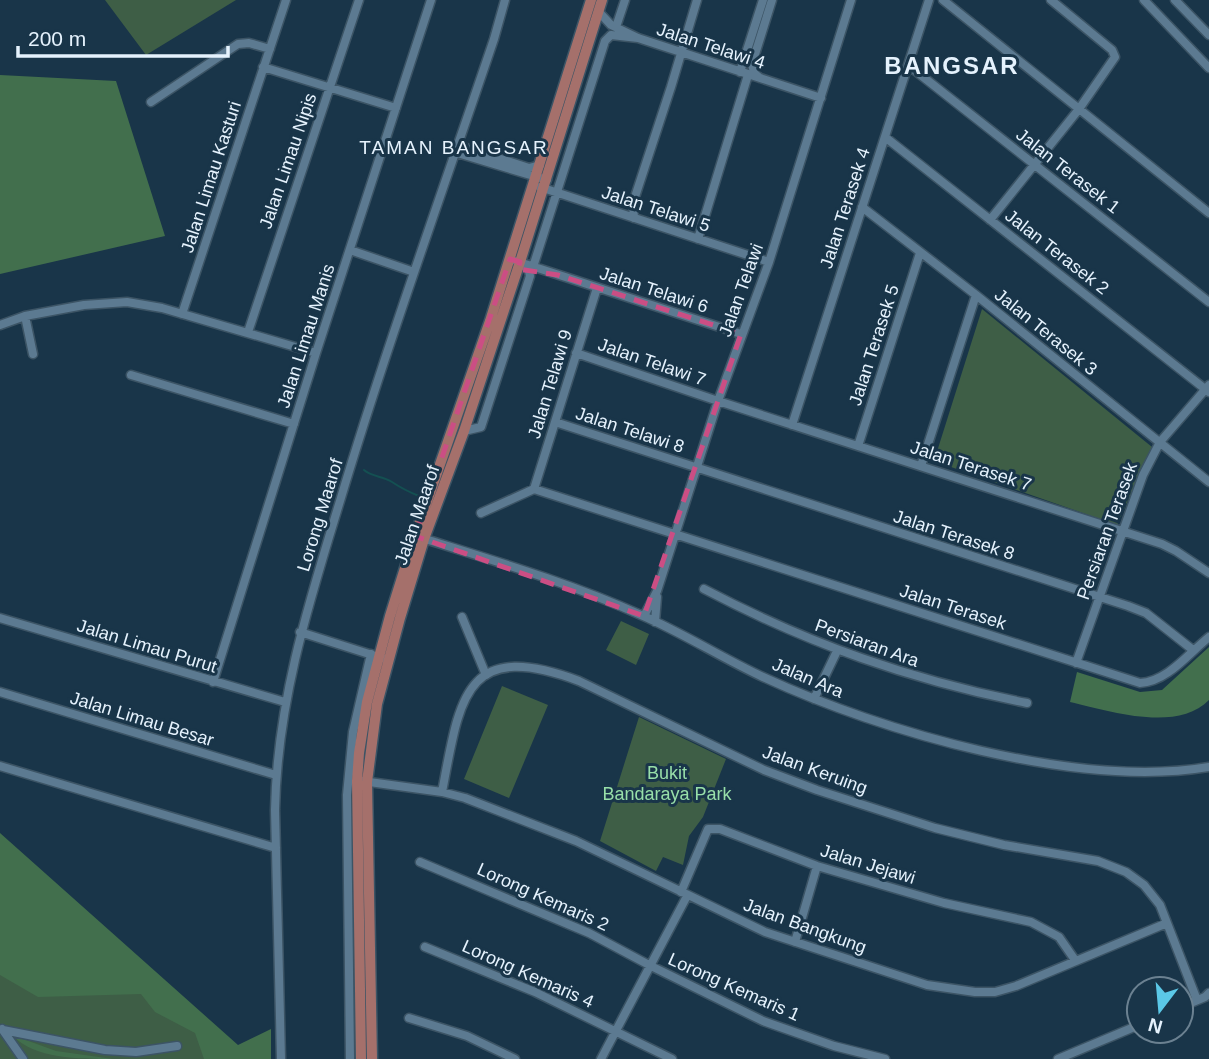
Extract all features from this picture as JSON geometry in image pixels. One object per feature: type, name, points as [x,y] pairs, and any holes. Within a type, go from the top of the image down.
[{"type":"main road","name":"Jalan Maarof","points":[[540,183],[540,166],[592,0]]},
{"type":"main road","name":"Jalan Maarof","points":[[372,1059],[359,753],[368,702],[420,537],[602,0]]},
{"type":"main road","name":"Jalan Maarof","points":[[420,537],[464,430],[515,261]]},
{"type":"main road","name":"Jalan Maarof","points":[[361,1059],[362,781]]},
{"type":"street","name":"Jalan Limau Kasturi","points":[[182,314],[286,0]]},
{"type":"street","name":"Jalan Limau Nipis","points":[[248,332],[359,0]]},
{"type":"street","name":"Jalan Limau Manis","points":[[213,682],[431,0]]},
{"type":"street","name":"Lorong Maarof","points":[[281,1059],[276,775],[285,702],[300,632],[370,403],[491,50],[505,0]]},
{"type":"street","points":[[616,27],[625,0]]},
{"type":"street","points":[[634,218],[633,203],[697,0]]},
{"type":"street","points":[[698,239],[763,0]]},
{"type":"street","points":[[761,79],[754,73],[752,64],[772,0]]},
{"type":"street","name":"Jalan Telawi","points":[[645,616],[657,591],[718,401],[769,262],[852,0]]},
{"type":"street","name":"Jalan Terasek 4","points":[[792,425],[929,0]]},
{"type":"street","points":[[943,0],[1209,213]]},
{"type":"street","points":[[990,220],[1079,109],[1115,57],[1112,50],[1051,0]]},
{"type":"street","points":[[1144,0],[1209,68]]},
{"type":"street","points":[[1175,0],[1209,36]]},
{"type":"street","name":"Jalan Telawi 4","points":[[599,12],[607,22],[638,38],[821,97]]},
{"type":"street","points":[[464,430],[481,427],[605,41],[611,35],[638,38]]},
{"type":"street","points":[[590,41],[599,37],[605,41]]},
{"type":"street","points":[[151,102],[238,44],[248,43],[270,49]]},
{"type":"street","name":"Jalan Terasek 1","points":[[908,65],[1209,302]]},
{"type":"street","points":[[263,67],[396,108]]},
{"type":"street","name":"Jalan Terasek 2","points":[[885,137],[1208,389]]},
{"type":"street","points":[[456,149],[529,167],[540,166]]},
{"type":"street","name":"Jalan Telawi 5","points":[[469,153],[557,193],[769,262]]},
{"type":"street","name":"Jalan Terasek 3","points":[[862,207],[1209,482]]},
{"type":"street","points":[[350,250],[414,272]]},
{"type":"street","name":"Jalan Terasek 5","points":[[858,446],[920,253]]},
{"type":"street","points":[[515,261],[531,271]]},
{"type":"street","name":"Jalan Telawi 6","points":[[531,271],[558,275],[741,334]]},
{"type":"street","name":"Jalan Telawi 9","points":[[534,489],[597,288]]},
{"type":"street","points":[[921,466],[976,295]]},
{"type":"street","points":[[0,325],[25,316],[84,305],[127,302],[182,314],[316,353]]},
{"type":"street","points":[[25,316],[33,354]]},
{"type":"street","name":"Jalan Telawi 7","points":[[576,353],[718,401]]},
{"type":"street","points":[[131,376],[294,424]]},
{"type":"street","points":[[482,376],[494,390]]},
{"type":"street","name":"Persiaran Terasek","points":[[1076,663],[1143,475],[1160,442],[1208,389]]},
{"type":"street","name":"Jalan Terasek 7","points":[[718,401],[1123,531],[1176,551],[1209,573]]},
{"type":"street","name":"Jalan Telawi 8","points":[[555,422],[696,468]]},
{"type":"street","name":"Jalan Terasek 8","points":[[696,468],[1146,613],[1193,650]]},
{"type":"street","points":[[481,513],[534,489],[676,534]]},
{"type":"street","name":"Jalan Terasek","points":[[676,534],[1140,683],[1162,677],[1209,637]]},
{"type":"street","name":"Jalan Ara","points":[[420,537],[577,588],[645,616],[763,677],[814,699],[902,729],[964,746],[1036,761],[1128,772],[1207,768]]},
{"type":"street","name":"Persiaran Ara","points":[[705,589],[780,627],[837,651],[930,682],[1027,703]]},
{"type":"street","name":"Jalan Telawi","points":[[655,622],[657,591]]},
{"type":"street","points":[[442,792],[456,718],[474,683],[486,675],[462,617]]},
{"type":"street","name":"Jalan Limau Purut","points":[[0,618],[285,702]]},
{"type":"street","points":[[300,632],[380,657]]},
{"type":"street","name":"Persiaran Ara","points":[[814,699],[837,651]]},
{"type":"street","name":"Jalan Maarof","points":[[351,1059],[347,795],[353,732],[380,657]]},
{"type":"street","name":"Jalan Keruing","points":[[486,675],[505,668],[528,666],[555,672],[764,770],[817,790],[934,828],[1004,845],[1098,861],[1126,872],[1144,885],[1160,905],[1197,1000]]},
{"type":"street","name":"Jalan Limau Besar","points":[[0,692],[276,775]]},
{"type":"street","points":[[0,766],[276,848]]},
{"type":"street","points":[[1207,768],[1209,778]]},
{"type":"street","name":"Jalan Bangkung","points":[[362,781],[442,792],[465,798],[576,841],[765,932],[927,985],[995,992],[1016,986],[1167,923]]},
{"type":"street","name":"Jalan Jejawi","points":[[684,894],[708,829],[720,830],[817,866],[944,903],[1031,922],[1059,937],[1075,960]]},
{"type":"street","name":"Lorong Kemaris 2","points":[[420,862],[589,933],[651,966]]},
{"type":"street","points":[[794,942],[817,866]]},
{"type":"street","points":[[601,1059],[651,966],[684,894]]},
{"type":"street","name":"Lorong Kemaris 4","points":[[425,947],[536,992],[672,1059]]},
{"type":"street","name":"Lorong Kemaris 1","points":[[651,966],[763,1021],[834,1046],[885,1059]]},
{"type":"street","points":[[1197,1000],[1209,993]]},
{"type":"street","points":[[409,1018],[467,1036],[515,1059]]},
{"type":"street","points":[[2,1028],[105,1050],[136,1052],[177,1046]]},
{"type":"street","points":[[2,1028],[23,1059]]},
{"type":"street","points":[[1058,1059],[1125,1032]]},
{"type":"highlighted area","points":[[510,259],[520,262],[518,269],[558,275],[741,334],[644,616],[415,536]]},
{"type":"green space","points":[[105,0],[236,0],[146,55]]},
{"type":"green space","points":[[0,75],[116,81],[165,236],[0,274]]},
{"type":"green space","points":[[982,309],[1152,447],[1117,525],[934,461]]},
{"type":"green space","points":[[621,621],[649,634],[636,665],[606,650]]},
{"type":"green space","points":[[1209,647],[1209,700],[1195,710],[1179,716],[1142,717],[1070,702],[1077,672],[1140,692],[1162,690]]},
{"type":"green space","points":[[502,686],[548,705],[509,798],[464,779]]},
{"type":"green space","name":"Bukit Bandaraya Park","points":[[639,717],[726,759],[703,817],[689,836],[683,865],[663,857],[656,871],[600,841]]},
{"type":"green space","points":[[0,833],[238,1045],[271,1029],[271,1059],[204,1059],[195,1033],[155,1012],[141,994],[38,997],[0,975]]},
{"type":"green space","points":[[0,834],[246,1059],[0,1059]]},
{"type":"green space","points":[[12,1035],[56,1051],[113,1059],[72,1058],[45,1053],[22,1043]]},
{"type":"waterway","points":[[364,470],[419,496]]},
{"type":"district","name":"BANGSAR","points":[[952,66]]},
{"type":"district","name":"TAMAN BANGSAR","points":[[454,147]]}]
